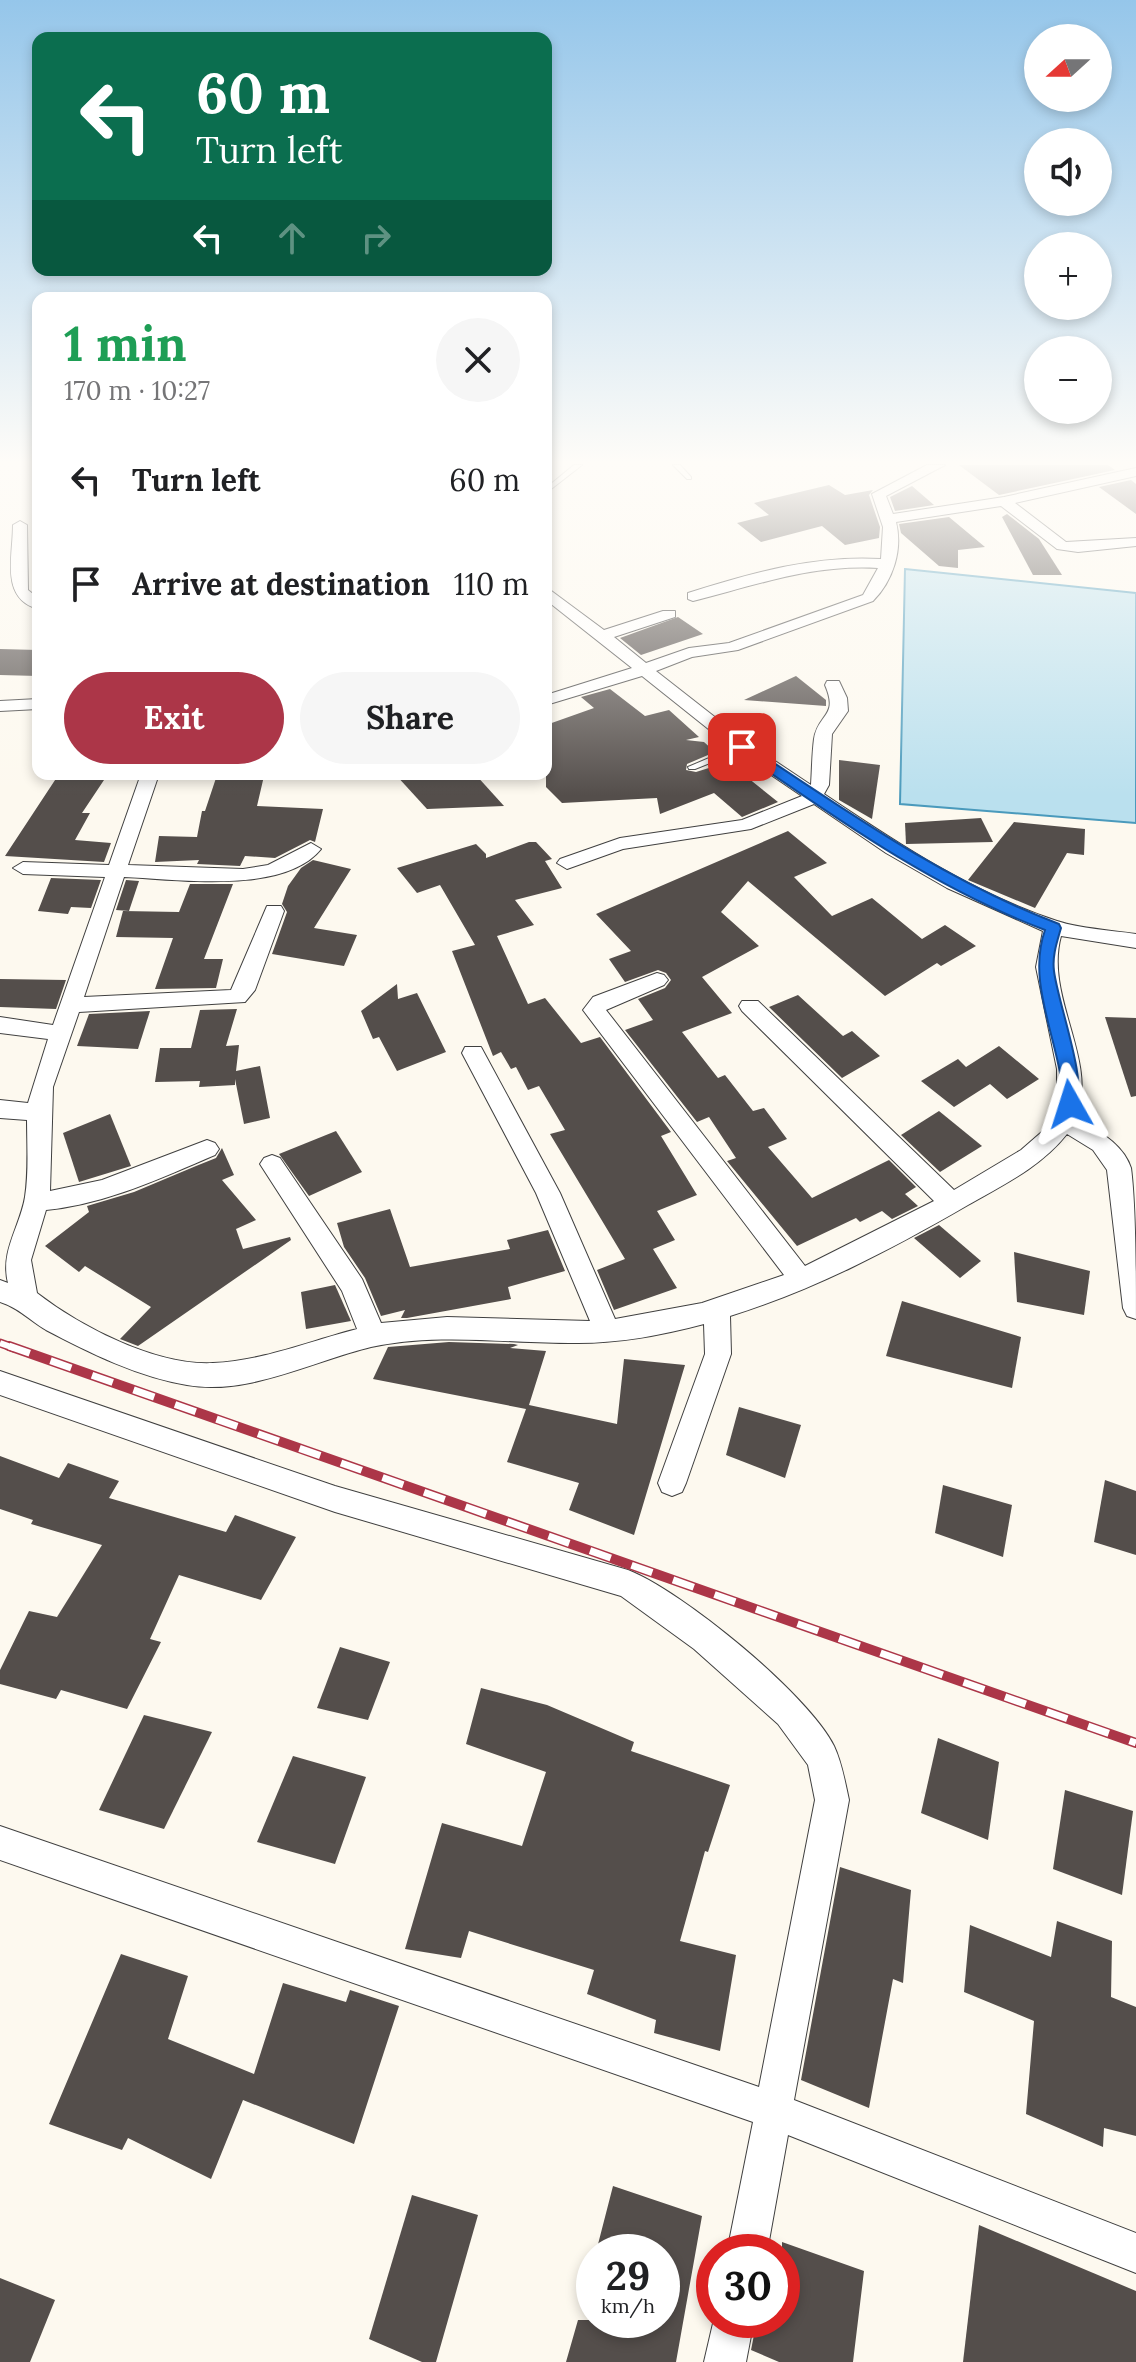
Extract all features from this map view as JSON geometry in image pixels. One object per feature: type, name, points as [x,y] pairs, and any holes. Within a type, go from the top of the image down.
[{"type":"street","points":[[20,575],[20,590],[25,598],[32,601]]},
{"type":"street","points":[[693,596],[768,575]]},
{"type":"street","points":[[552,698],[689,653],[732,647],[852,606],[875,593],[881,575]]},
{"type":"street","points":[[552,597],[742,747],[812,798],[954,884],[1054,928],[1136,941]]},
{"type":"street","points":[[602,636],[669,614]]},
{"type":"street","points":[[567,863],[620,844],[744,825],[812,798],[820,785],[823,734],[839,711],[839,698],[833,685]]},
{"type":"street","points":[[0,706],[32,704]]},
{"type":"street","points":[[26,1300],[18,1270],[21,1244],[37,1202],[37,1112],[58,1033],[148,780]]},
{"type":"street","points":[[23,868],[243,875],[273,870],[311,849]]},
{"type":"street","points":[[69,1005],[237,997],[244,990],[274,911]]},
{"type":"street","points":[[0,1291],[26,1300],[49,1319],[136,1359],[192,1374],[226,1374],[373,1335],[415,1328],[475,1326],[607,1331],[717,1309],[801,1279],[952,1203],[1020,1163],[1045,1144],[1064,1121],[1070,1104],[1070,1081],[1046,969],[1046,949],[1054,928]]},
{"type":"street","points":[[657,980],[601,1002],[594,1010],[801,1279]]},
{"type":"street","points":[[750,1006],[952,1203]]},
{"type":"street","points":[[0,1025],[58,1033]]},
{"type":"street","points":[[473,1053],[548,1193],[607,1331]]},
{"type":"street","points":[[0,1109],[37,1112]]},
{"type":"street","points":[[1064,1121],[1101,1144],[1119,1168],[1136,1308]]},
{"type":"street","points":[[37,1202],[97,1193],[207,1149]]},
{"type":"street","points":[[272,1164],[353,1286],[373,1335]]},
{"type":"street","points":[[672,1483],[718,1354],[717,1309]]},
{"type":"street","points":[[0,1383],[335,1499],[628,1584],[665,1607],[792,1713],[822,1757],[832,1800],[751,2234]]},
{"type":"street","points":[[0,1843],[775,2111],[1136,2253]]},
{"type":"street","points":[[725,2362],[730,2338]]},
{"type":"lane","points":[[692,767],[742,747]]},
{"type":"water","points":[[905,575],[965,575],[1136,593],[1136,823],[900,804]]},
{"type":"building","points":[[678,617],[703,634],[641,655],[620,638]]},
{"type":"building","points":[[0,649],[32,650],[32,676],[0,675]]},
{"type":"building","points":[[796,676],[826,700],[826,706],[744,700]]},
{"type":"building","points":[[610,689],[645,716],[669,710],[699,737],[686,740],[704,742],[715,752],[687,764],[686,770],[696,772],[728,762],[778,802],[742,817],[714,793],[660,814],[657,798],[562,803],[546,787],[546,780],[552,780],[552,723],[594,708],[581,697]]},
{"type":"building","points":[[839,760],[880,765],[872,819],[839,800]]},
{"type":"building","points":[[55,780],[104,780],[82,813],[90,813],[75,840],[111,843],[104,862],[5,856]]},
{"type":"building","points":[[215,780],[263,780],[257,806],[323,809],[315,842],[310,840],[275,858],[245,856],[240,866],[197,864],[199,860],[155,862],[159,836],[197,837],[202,811],[205,811]]},
{"type":"building","points":[[400,780],[480,780],[504,806],[427,809]]},
{"type":"building","points":[[981,818],[993,842],[906,844],[905,823]]},
{"type":"building","points":[[1014,822],[1085,829],[1084,855],[1067,853],[1035,908],[968,880]]},
{"type":"building","points":[[788,831],[827,863],[794,877],[832,916],[872,898],[922,939],[945,925],[976,946],[941,966],[937,963],[885,996],[748,881],[721,912],[759,946],[702,977],[732,1013],[682,1032],[718,1078],[725,1075],[753,1111],[764,1108],[787,1139],[768,1147],[812,1198],[889,1160],[916,1187],[905,1194],[918,1206],[892,1219],[882,1211],[860,1222],[856,1218],[797,1246],[727,1161],[736,1158],[709,1117],[697,1122],[625,1030],[653,1020],[638,999],[665,988],[671,980],[666,973],[658,970],[625,982],[609,959],[631,951],[596,914]]},
{"type":"building","points":[[536,842],[552,859],[545,861],[562,888],[515,900],[534,925],[497,936],[528,1004],[545,998],[581,1043],[600,1037],[671,1132],[661,1136],[697,1195],[657,1211],[675,1240],[653,1249],[677,1288],[614,1310],[597,1270],[625,1259],[550,1134],[565,1130],[539,1086],[528,1090],[516,1067],[511,1069],[501,1052],[493,1056],[452,951],[475,945],[440,885],[417,893],[397,868],[476,844],[486,858]]},
{"type":"building","points":[[313,860],[351,869],[314,928],[357,935],[344,966],[272,954],[287,912],[282,904],[288,886],[301,868]]},
{"type":"building","points":[[51,878],[101,880],[91,908],[71,907],[68,914],[38,911]]},
{"type":"building","points":[[126,880],[139,881],[129,911],[116,910]]},
{"type":"building","points":[[190,884],[233,884],[204,959],[223,959],[216,988],[155,989],[173,938],[116,937],[123,911],[179,912]]},
{"type":"building","points":[[0,979],[66,980],[56,1009],[0,1007]]},
{"type":"building","points":[[397,984],[398,999],[417,993],[446,1052],[397,1071],[379,1037],[373,1039],[361,1011]]},
{"type":"building","points":[[798,995],[843,1036],[852,1031],[880,1056],[842,1078],[769,1007]]},
{"type":"building","points":[[237,1009],[226,1046],[239,1045],[236,1071],[260,1066],[270,1118],[244,1124],[235,1079],[235,1085],[199,1087],[200,1081],[155,1082],[160,1048],[191,1048],[200,1010]]},
{"type":"building","points":[[150,1011],[138,1049],[77,1046],[89,1014]]},
{"type":"building","points":[[1105,1017],[1136,1018],[1136,1096],[1131,1097]]},
{"type":"building","points":[[999,1046],[1039,1079],[1007,1099],[990,1084],[954,1107],[921,1081],[958,1059],[966,1067]]},
{"type":"building","points":[[939,1111],[982,1146],[940,1172],[901,1135]]},
{"type":"building","points":[[110,1114],[131,1166],[79,1182],[63,1133]]},
{"type":"building","points":[[336,1131],[362,1172],[309,1196],[279,1154]]},
{"type":"building","points":[[222,1148],[234,1175],[222,1180],[256,1220],[236,1229],[243,1249],[290,1237],[291,1240],[138,1346],[120,1339],[151,1307],[85,1266],[79,1272],[45,1246],[89,1212],[87,1206],[134,1192],[216,1158]]},
{"type":"building","points":[[390,1209],[410,1267],[510,1249],[507,1240],[548,1230],[565,1271],[508,1287],[511,1299],[407,1318],[401,1318],[405,1310],[381,1316],[365,1278],[344,1247],[337,1223]]},
{"type":"building","points":[[939,1225],[981,1261],[960,1278],[914,1238]]},
{"type":"building","points":[[1014,1252],[1090,1271],[1084,1315],[1017,1302]]},
{"type":"building","points":[[335,1285],[351,1321],[306,1329],[301,1292]]},
{"type":"building","points":[[902,1301],[1021,1337],[1012,1388],[886,1356]]},
{"type":"building","points":[[449,1342],[514,1344],[518,1345],[510,1348],[546,1351],[529,1405],[617,1424],[624,1359],[685,1365],[634,1535],[569,1510],[579,1483],[507,1462],[526,1409],[373,1379],[388,1347]]},
{"type":"building","points":[[739,1407],[801,1425],[785,1478],[726,1455]]},
{"type":"building","points":[[0,1456],[59,1478],[68,1463],[119,1481],[109,1498],[226,1532],[235,1515],[296,1537],[261,1600],[179,1575],[150,1639],[161,1642],[127,1709],[61,1690],[56,1699],[0,1684],[0,1670],[29,1611],[57,1617],[102,1545],[31,1524],[33,1520],[0,1509]]},
{"type":"building","points":[[1105,1480],[1136,1491],[1136,1555],[1094,1542]]},
{"type":"building","points":[[943,1485],[1012,1505],[1003,1557],[935,1533]]},
{"type":"building","points":[[340,1647],[390,1662],[368,1720],[317,1708]]},
{"type":"building","points":[[481,1688],[547,1705],[634,1742],[631,1751],[730,1785],[708,1852],[705,1851],[680,1941],[736,1955],[720,2051],[654,2033],[656,2020],[587,1994],[594,1970],[469,1931],[461,1958],[405,1949],[442,1823],[522,1846],[546,1772],[466,1744]]},
{"type":"building","points":[[144,1715],[212,1732],[164,1829],[99,1810]]},
{"type":"building","points":[[938,1738],[999,1762],[988,1840],[921,1813]]},
{"type":"building","points":[[293,1756],[366,1777],[335,1864],[257,1842]]},
{"type":"building","points":[[1065,1790],[1133,1811],[1122,1895],[1053,1869]]},
{"type":"building","points":[[840,1867],[911,1890],[903,1983],[893,1979],[869,2108],[801,2080]]},
{"type":"building","points":[[1057,1921],[1112,1941],[1111,1997],[1136,2007],[1136,2136],[1104,2128],[1103,2147],[1026,2114],[1034,2021],[964,1992],[970,1925],[1051,1957]]},
{"type":"building","points":[[121,1954],[188,1976],[168,2039],[254,2074],[283,1983],[346,2002],[350,1990],[399,2006],[354,2144],[243,2100],[211,2179],[128,2138],[122,2150],[49,2124]]},
{"type":"building","points":[[613,2186],[702,2216],[699,2234],[696,2234],[696,2250],[676,2362],[566,2362],[576,2327],[576,2338],[680,2338],[680,2234],[601,2234]]},
{"type":"building","points":[[412,2195],[478,2215],[436,2362],[422,2362],[369,2339]]},
{"type":"building","points":[[979,2225],[1136,2291],[1136,2362],[963,2362]]},
{"type":"building","points":[[800,2248],[864,2271],[853,2362],[779,2362],[751,2350],[753,2338],[800,2338]]},
{"type":"building","points":[[0,2278],[55,2300],[30,2362],[0,2362]]},
{"type":"railway","points":[[0,1343],[14,1348]]},
{"type":"railway","points":[[9,1346],[1136,1743]]},
{"type":"route","points":[[742,747],[812,798],[893,849],[954,884],[1054,928],[1046,949],[1046,969],[1070,1081],[1070,1104]]}]
